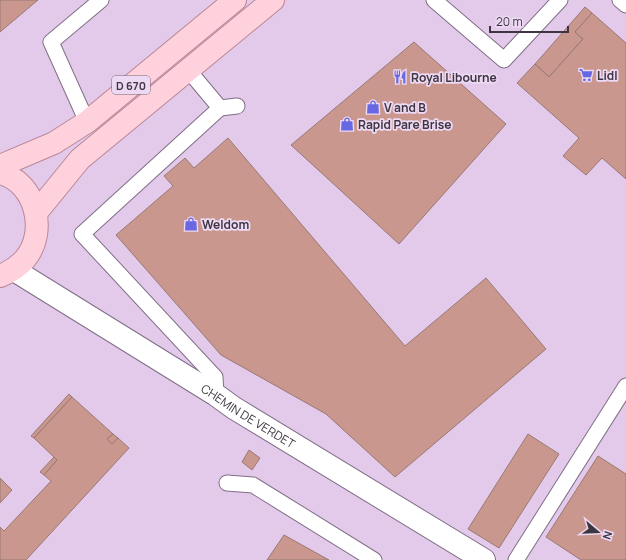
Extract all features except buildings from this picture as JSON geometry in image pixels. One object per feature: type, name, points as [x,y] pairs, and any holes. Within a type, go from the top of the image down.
[{"type":"main road","name":"D 670","points":[[0,166],[54,143],[86,122],[235,0]]},
{"type":"main road","name":"D 670","points":[[36,213],[80,159],[189,71],[273,0]]},
{"type":"main road","points":[[0,174],[6,175],[20,185],[30,197],[36,213],[37,229],[34,245],[26,259],[7,273]]},
{"type":"street","name":"CHEMIN DE VERDET","points":[[7,273],[216,395],[234,408],[484,560]]},
{"type":"lane","points":[[86,122],[51,42],[100,0]]},
{"type":"lane","points":[[434,0],[504,60],[560,0]]},
{"type":"lane","points":[[620,0],[626,5]]},
{"type":"lane","points":[[189,71],[220,108]]},
{"type":"lane","points":[[216,395],[215,377],[82,234],[220,108],[237,106]]},
{"type":"lane","points":[[516,560],[626,386]]},
{"type":"lane","points":[[227,484],[253,485],[374,560]]},
{"type":"shaded area","points":[[0,0],[626,0],[626,560],[0,560]]},
{"type":"place","name":"Lidl","points":[[586,75]]},
{"type":"place","name":"Royal Libourne","points":[[400,77]]},
{"type":"place","name":"V and B","points":[[373,107]]},
{"type":"place","name":"Rapid Pare Brise","points":[[347,124]]},
{"type":"place","name":"Weldom","points":[[191,224]]}]
